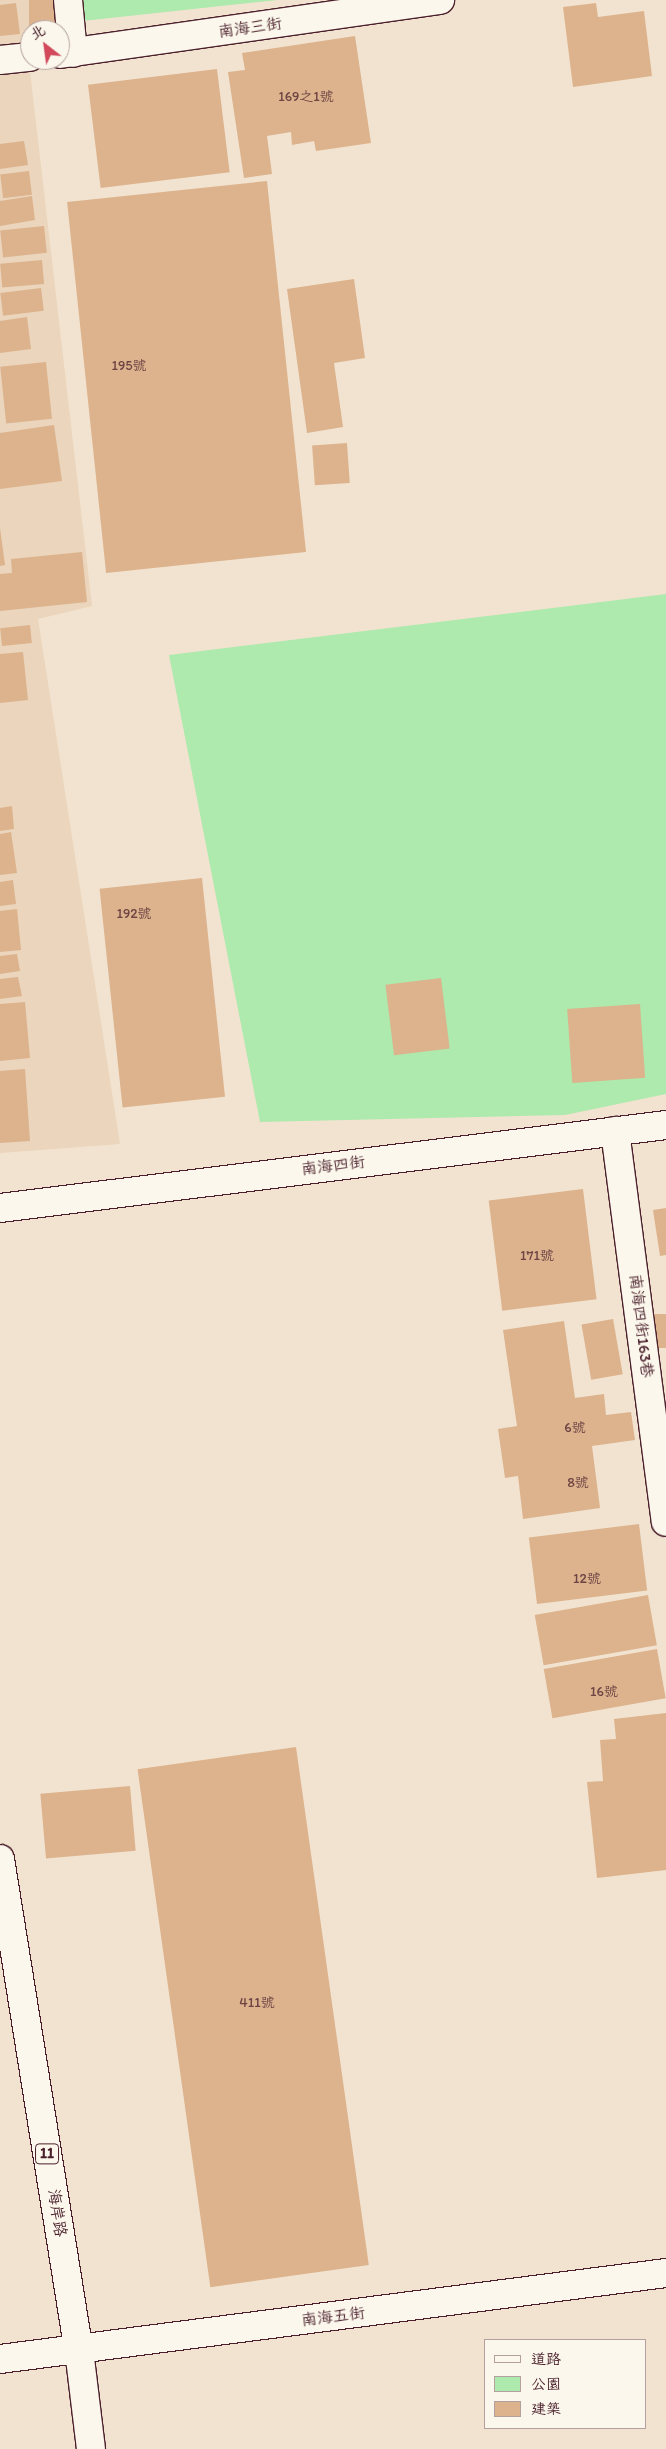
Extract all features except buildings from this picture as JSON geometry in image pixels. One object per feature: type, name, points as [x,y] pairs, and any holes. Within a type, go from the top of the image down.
[{"type":"street","points":[[68,0],[68,20]]},
{"type":"street","name":"南海三街","points":[[70,54],[440,0]]},
{"type":"street","points":[[0,60],[20,58]]},
{"type":"street","name":"南海四街","points":[[0,1208],[666,1125]]},
{"type":"street","name":"南海四街163巷","points":[[615,1131],[666,1522]]},
{"type":"street","name":"海岸路","points":[[0,1859],[79,2350],[91,2449]]},
{"type":"street","name":"南海五街","points":[[0,2359],[666,2273]]},
{"type":"shaded area","points":[[0,0],[64,0],[61,20],[20,20],[20,49],[0,51]]},
{"type":"shaded area","points":[[30,71],[92,606],[38,619],[120,1144],[0,1153],[0,75]]},
{"type":"green space","points":[[72,0],[278,0],[73,22]]},
{"type":"green space","points":[[666,594],[666,1094],[565,1115],[260,1122],[169,655]]}]
